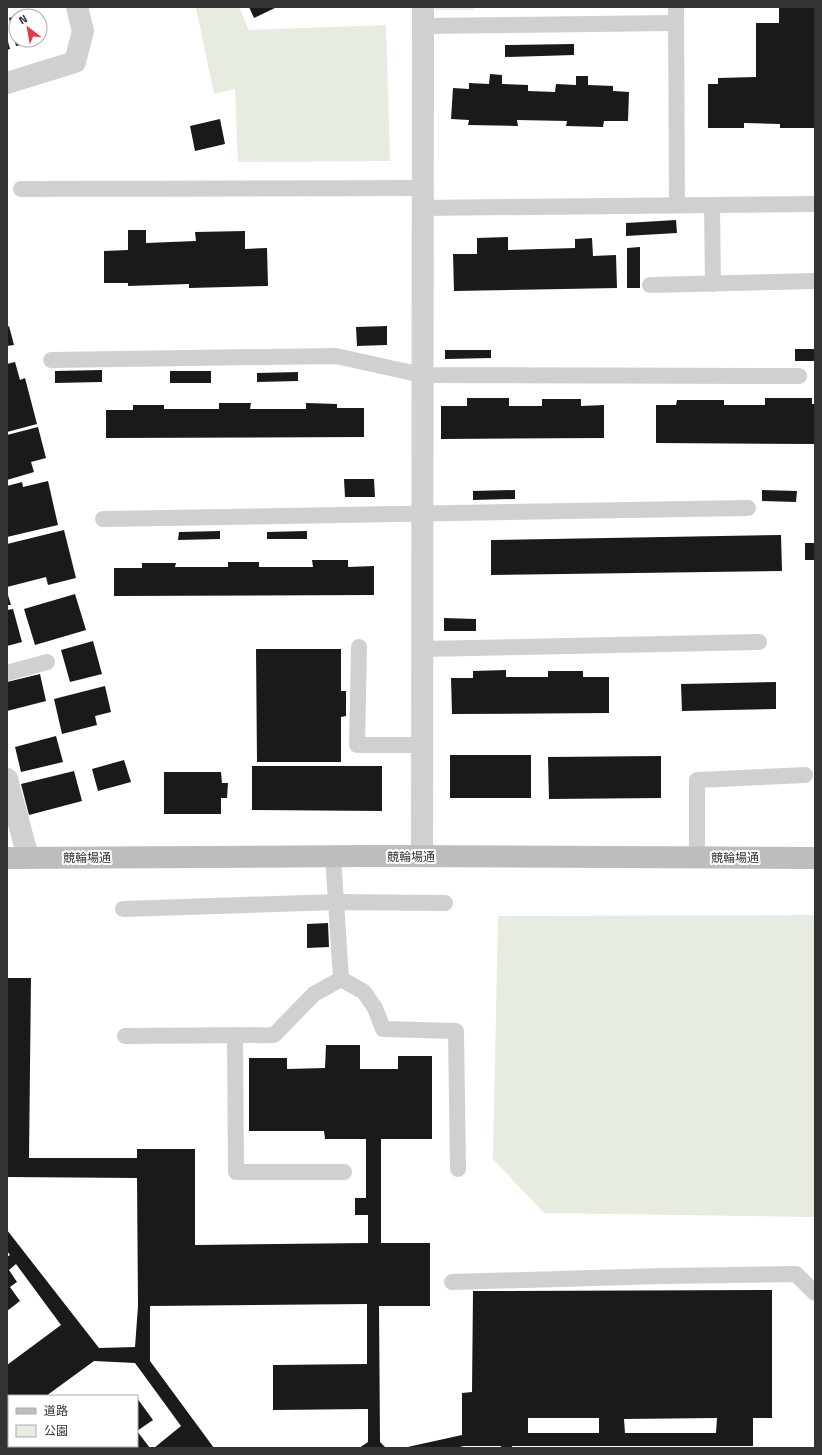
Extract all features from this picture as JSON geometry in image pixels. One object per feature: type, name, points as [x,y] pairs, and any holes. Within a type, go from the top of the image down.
[{"type":"street","points":[[7,83],[75,62],[83,31],[77,7]]},
{"type":"street","points":[[422,856],[423,16]]},
{"type":"street","points":[[7,779],[28,857]]},
{"type":"street","name":"競輪場通","points":[[7,858],[422,856],[815,858]]},
{"type":"lane","points":[[676,7],[677,205]]},
{"type":"lane","points":[[423,16],[676,23]]},
{"type":"lane","points":[[21,189],[677,205],[815,204]]},
{"type":"lane","points":[[712,205],[713,284]]},
{"type":"lane","points":[[650,285],[815,281]]},
{"type":"lane","points":[[51,360],[336,356],[422,375],[799,376]]},
{"type":"lane","points":[[103,519],[748,508]]},
{"type":"lane","points":[[422,649],[759,642]]},
{"type":"lane","points":[[359,647],[357,745],[422,746]]},
{"type":"lane","points":[[7,673],[47,662]]},
{"type":"lane","points":[[697,857],[697,780],[805,775]]},
{"type":"lane","points":[[333,856],[341,979]]},
{"type":"lane","points":[[123,909],[336,902],[445,903]]},
{"type":"lane","points":[[124,1036],[274,1035],[314,994],[341,979]]},
{"type":"lane","points":[[341,979],[364,992],[375,1008],[383,1030],[456,1031],[458,1169]]},
{"type":"lane","points":[[235,1035],[236,1172],[344,1172]]},
{"type":"lane","points":[[452,1282],[796,1274],[815,1293]]},
{"type":"green space","points":[[239,7],[249,30],[386,25],[390,161],[238,162],[235,89],[214,94],[196,8]]},
{"type":"green space","points":[[435,7],[473,7],[473,10],[435,10]]},
{"type":"green space","points":[[814,915],[815,1217],[544,1213],[493,1159],[498,916]]},
{"type":"building","points":[[249,7],[277,7],[254,18]]},
{"type":"building","points":[[779,7],[815,7],[815,128],[780,128],[780,124],[744,123],[744,128],[708,128],[708,84],[718,84],[718,78],[756,77],[756,23],[779,23]]},
{"type":"building","points":[[7,38],[8,48],[10,49],[7,50]]},
{"type":"building","points":[[574,44],[574,55],[505,57],[505,45]]},
{"type":"building","points":[[490,74],[502,75],[502,84],[528,85],[528,91],[555,92],[556,84],[576,85],[576,76],[588,76],[588,85],[613,86],[613,91],[629,92],[628,121],[604,121],[603,127],[566,126],[567,121],[517,120],[518,126],[468,125],[469,120],[451,119],[453,88],[469,89],[469,83],[489,84]]},
{"type":"building","points":[[220,119],[225,144],[195,151],[190,126]]},
{"type":"building","points":[[676,220],[677,233],[626,236],[626,223]]},
{"type":"building","points":[[128,230],[146,230],[146,243],[196,241],[195,232],[245,231],[245,249],[267,248],[268,286],[189,288],[189,284],[128,286],[128,283],[104,283],[104,251],[128,250]]},
{"type":"building","points":[[508,237],[508,250],[575,248],[575,239],[592,238],[593,256],[616,255],[617,288],[454,291],[453,254],[477,254],[477,238]]},
{"type":"building","points":[[640,247],[640,288],[627,288],[627,248]]},
{"type":"building","points":[[9,326],[14,345],[7,346],[7,327]]},
{"type":"building","points":[[387,326],[387,345],[357,346],[356,327]]},
{"type":"building","points":[[795,349],[815,349],[815,361],[795,361]]},
{"type":"building","points":[[445,350],[491,350],[491,358],[445,359]]},
{"type":"building","points":[[15,362],[20,380],[25,378],[37,424],[7,432],[7,364]]},
{"type":"building","points":[[102,370],[102,382],[55,383],[55,371]]},
{"type":"building","points":[[170,371],[211,371],[211,383],[170,383]]},
{"type":"building","points":[[298,372],[298,381],[257,382],[257,373]]},
{"type":"building","points":[[467,398],[509,398],[509,406],[542,406],[542,399],[581,399],[581,406],[604,405],[604,438],[441,439],[441,406],[467,406]]},
{"type":"building","points":[[765,398],[812,398],[812,404],[815,404],[815,444],[656,443],[656,405],[676,405],[677,400],[724,400],[724,405],[765,405]]},
{"type":"building","points":[[219,403],[251,403],[250,409],[306,409],[306,403],[337,404],[337,408],[364,408],[364,437],[106,438],[106,410],[133,410],[133,405],[164,405],[164,409],[219,409]]},
{"type":"building","points":[[38,427],[46,458],[31,462],[34,472],[7,480],[7,435]]},
{"type":"building","points":[[344,479],[374,479],[375,497],[345,497]]},
{"type":"building","points":[[48,481],[58,525],[7,537],[7,486],[22,482],[23,487]]},
{"type":"building","points":[[515,490],[515,499],[473,500],[473,491]]},
{"type":"building","points":[[762,490],[797,491],[796,502],[762,501]]},
{"type":"building","points":[[64,530],[76,578],[48,585],[46,577],[7,587],[7,544]]},
{"type":"building","points":[[220,531],[220,539],[178,540],[179,532]]},
{"type":"building","points":[[307,531],[307,539],[267,539],[267,532]]},
{"type":"building","points":[[781,535],[782,571],[491,575],[491,540]]},
{"type":"building","points":[[805,543],[815,543],[815,560],[805,560]]},
{"type":"building","points":[[312,560],[348,560],[348,567],[374,566],[374,595],[114,596],[114,568],[142,568],[142,563],[176,563],[175,567],[228,567],[228,562],[259,562],[259,567],[313,567]]},
{"type":"building","points":[[7,592],[11,605],[7,605]]},
{"type":"building","points":[[75,594],[86,630],[35,645],[24,609]]},
{"type":"building","points":[[13,609],[22,642],[7,646],[7,610]]},
{"type":"building","points":[[444,618],[476,619],[476,631],[444,631]]},
{"type":"building","points":[[93,641],[102,674],[70,682],[61,650]]},
{"type":"building","points":[[256,649],[341,649],[341,691],[346,691],[346,716],[341,717],[341,762],[257,762]]},
{"type":"building","points":[[506,670],[506,677],[548,677],[548,671],[583,671],[583,677],[609,677],[609,713],[452,714],[451,678],[473,678],[473,671]]},
{"type":"building","points":[[40,674],[46,701],[7,711],[7,682]]},
{"type":"building","points":[[776,682],[776,709],[682,711],[681,684]]},
{"type":"building","points":[[105,686],[111,712],[95,716],[97,725],[62,734],[54,699]]},
{"type":"building","points":[[56,736],[63,762],[21,772],[15,747]]},
{"type":"building","points":[[450,755],[531,755],[531,798],[450,798]]},
{"type":"building","points":[[661,756],[661,798],[549,799],[548,757]]},
{"type":"building","points":[[124,760],[131,782],[98,791],[92,769]]},
{"type":"building","points":[[252,766],[382,766],[382,811],[252,810]]},
{"type":"building","points":[[74,771],[82,801],[29,815],[21,784]]},
{"type":"building","points":[[164,772],[221,772],[222,783],[228,783],[227,798],[221,798],[221,814],[164,814]]},
{"type":"building","points":[[328,923],[329,947],[307,948],[307,924]]},
{"type":"building","points":[[7,978],[31,978],[29,1158],[137,1158],[137,1149],[195,1149],[195,1245],[368,1243],[368,1215],[355,1215],[355,1198],[366,1198],[366,1139],[325,1139],[324,1131],[249,1131],[249,1058],[287,1058],[287,1069],[325,1068],[326,1045],[360,1045],[360,1069],[398,1069],[398,1056],[432,1056],[432,1139],[381,1139],[381,1243],[430,1243],[430,1306],[379,1306],[380,1442],[386,1448],[359,1448],[368,1442],[368,1409],[273,1410],[273,1365],[367,1364],[367,1304],[150,1306],[150,1361],[214,1448],[154,1448],[181,1426],[135,1363],[94,1361],[47,1395],[8,1395],[7,1424],[7,1365],[61,1325],[16,1264],[9,1270],[17,1282],[10,1287],[20,1301],[7,1311],[7,1257],[10,1255],[7,1251],[7,1230],[99,1348],[135,1347],[138,1306],[137,1178],[7,1177]]},
{"type":"building","points":[[772,1290],[772,1418],[753,1418],[753,1446],[512,1446],[512,1448],[501,1448],[501,1446],[464,1446],[455,1448],[403,1448],[462,1435],[462,1393],[472,1392],[473,1291]],"holes":[[[528,1418],[599,1418],[599,1433],[528,1433]],[[717,1418],[716,1433],[625,1433],[624,1419]]]},
{"type":"building","points":[[138,1399],[153,1420],[138,1430]]},
{"type":"building","points":[[138,1432],[150,1448],[132,1448],[138,1447]]}]
